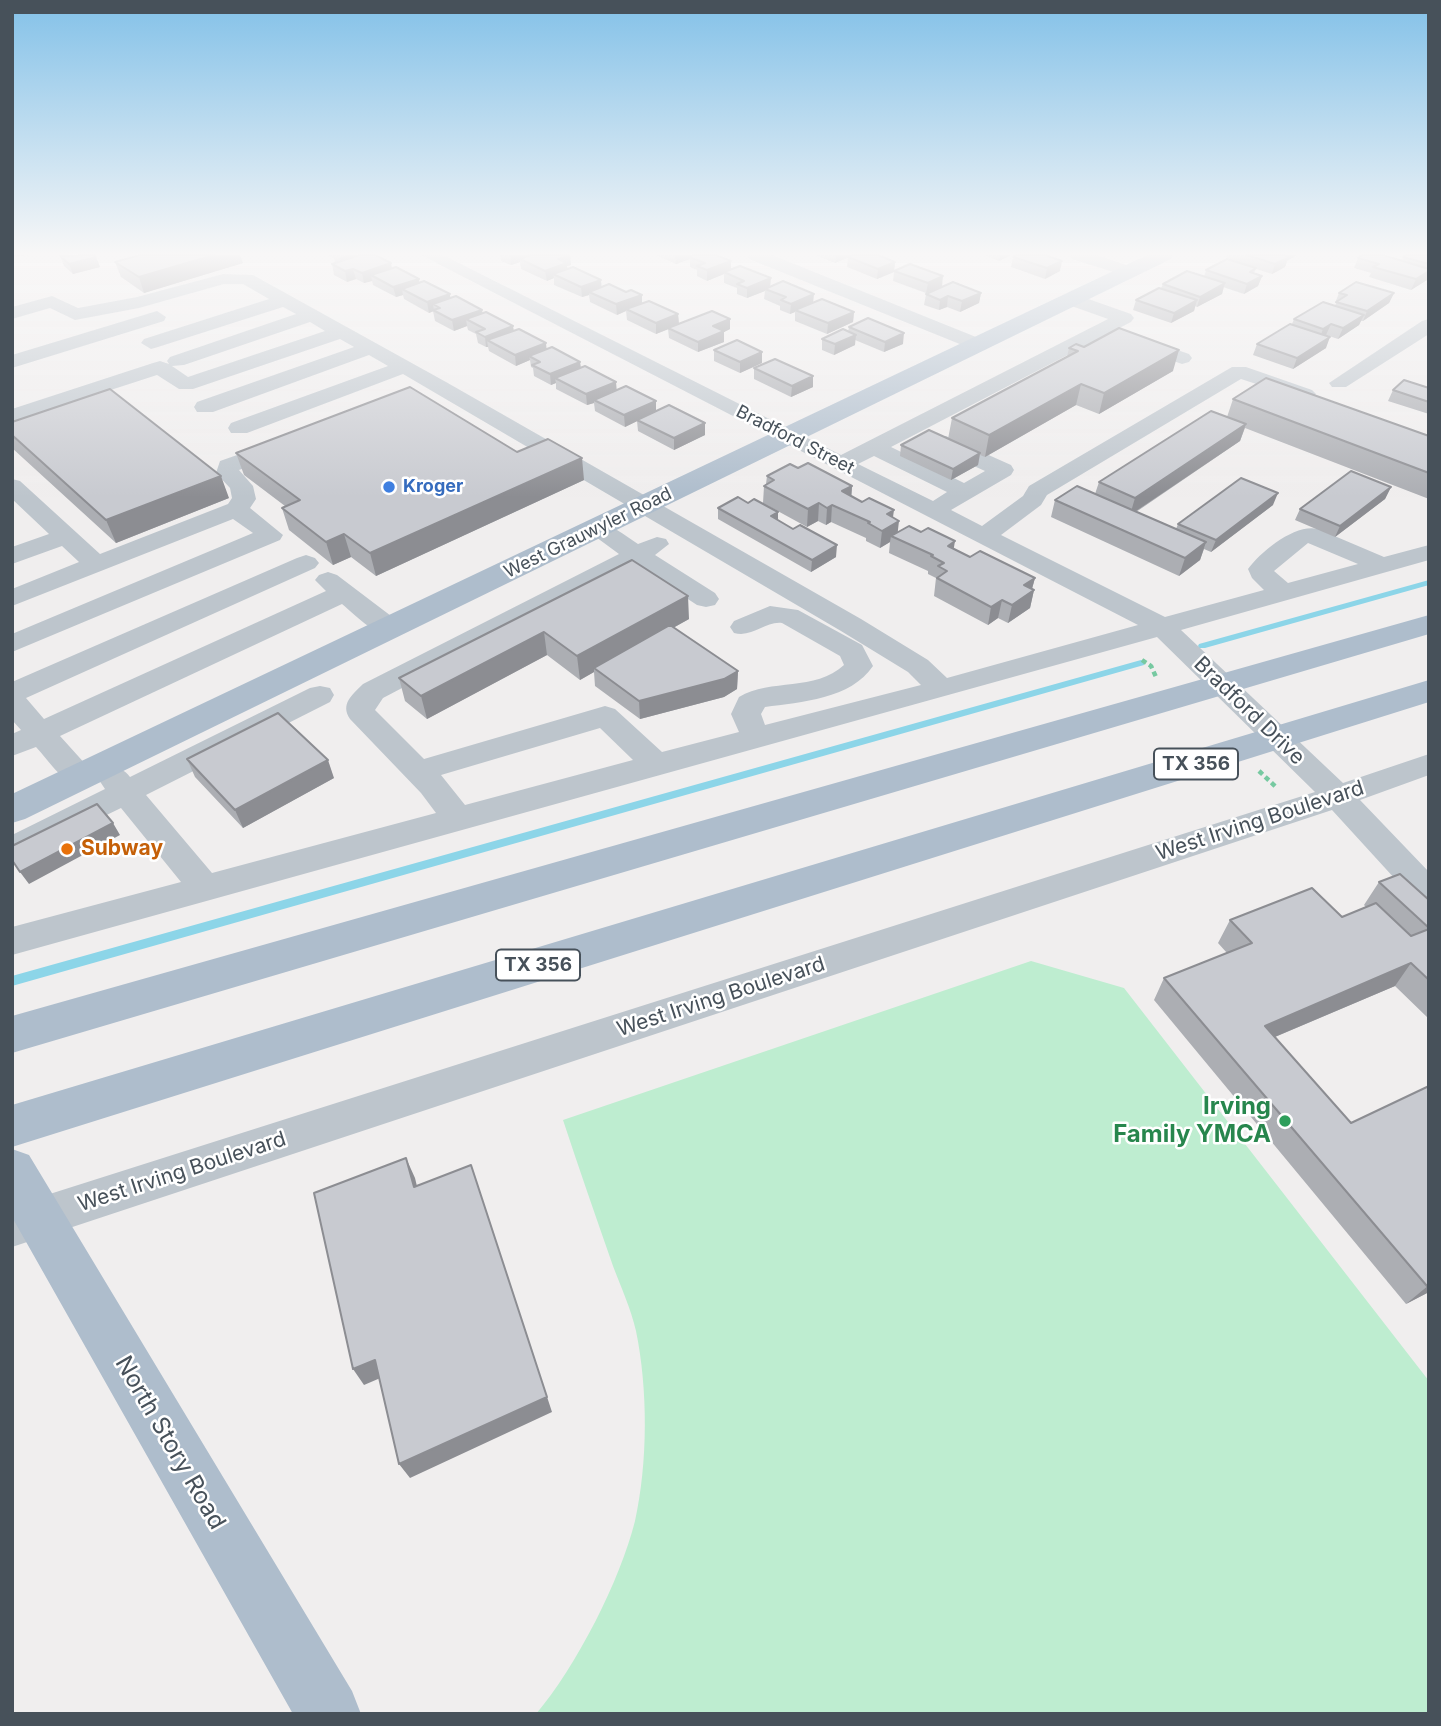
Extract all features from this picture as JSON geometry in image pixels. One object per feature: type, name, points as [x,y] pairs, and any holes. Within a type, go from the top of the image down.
[{"type":"main road","name":"West Grauwyler Road","points":[[12,810],[998,336]]},
{"type":"main road","points":[[12,1035],[1429,624]]},
{"type":"main road","name":"TX 356","points":[[12,1126],[1429,691]]},
{"type":"main road","name":"North Story Road","points":[[21,1206],[329,1714]]},
{"type":"street","points":[[12,362],[96,336]]},
{"type":"street","points":[[151,343],[174,336]]},
{"type":"street","points":[[177,361],[251,336]]},
{"type":"street","points":[[12,416],[160,367],[186,385],[327,336]]},
{"type":"street","points":[[348,336],[918,666],[942,689]]},
{"type":"street","name":"Bradford Street","points":[[588,336],[1161,626]]},
{"type":"street","points":[[954,336],[1031,367]]},
{"type":"street","points":[[842,464],[1090,336]]},
{"type":"street","points":[[1120,336],[1182,358]]},
{"type":"street","points":[[1339,383],[1411,336]]},
{"type":"street","points":[[205,407],[370,348]]},
{"type":"street","points":[[239,428],[404,367]]},
{"type":"street","points":[[984,536],[1034,500],[1037,491],[1239,371],[1328,403]]},
{"type":"street","points":[[414,396],[439,386]]},
{"type":"street","points":[[911,428],[1003,470],[934,510]]},
{"type":"street","points":[[12,598],[236,509],[244,499],[241,486],[228,474],[228,466],[302,438]]},
{"type":"street","points":[[874,447],[965,492]]},
{"type":"street","points":[[12,486],[96,564]]},
{"type":"street","points":[[236,509],[389,628]]},
{"type":"street","points":[[12,520],[38,510]]},
{"type":"street","points":[[597,529],[648,549],[706,599]]},
{"type":"street","points":[[1282,592],[1261,573],[1261,569],[1300,537],[1309,534],[1382,565]]},
{"type":"street","points":[[12,644],[271,535]]},
{"type":"street","points":[[12,556],[66,536]]},
{"type":"street","points":[[458,819],[419,771],[360,712],[361,703],[373,691],[648,549]]},
{"type":"street","points":[[12,941],[656,764],[942,689],[1429,552]]},
{"type":"street","points":[[12,693],[306,563]]},
{"type":"street","points":[[12,746],[344,593]]},
{"type":"street","points":[[744,627],[771,614],[789,616],[852,651],[859,666],[850,677],[823,687],[757,699],[749,704],[746,714],[756,737]]},
{"type":"street","name":"Bradford Drive","points":[[1161,626],[1338,796],[1429,894]]},
{"type":"street","points":[[12,849],[320,695]]},
{"type":"street","points":[[12,701],[40,733],[125,792],[205,888]]},
{"type":"street","points":[[419,771],[605,716],[656,764]]},
{"type":"street","name":"West Irving Boulevard","points":[[21,1206],[1338,796],[1429,764]]},
{"type":"lane","points":[[297,673],[320,695],[361,703]]},
{"type":"path","points":[[1135,654],[1151,666],[1158,682]]},
{"type":"path","points":[[1251,764],[1283,792]]},
{"type":"green space","points":[[1031,961],[1124,988],[1429,1381],[1429,1714],[536,1714],[581,1648],[619,1570],[635,1521],[644,1451],[643,1377],[636,1331],[563,1120]]},
{"type":"building","points":[[500,336],[532,336],[546,343],[515,355],[487,340]]},
{"type":"building","points":[[684,336],[713,336],[698,342]]},
{"type":"building","points":[[829,336],[855,336],[835,344],[822,339]]},
{"type":"building","points":[[870,336],[899,336],[885,342]]},
{"type":"building","points":[[1105,336],[1140,336],[1179,350],[1104,393],[1081,384],[989,435],[952,418],[1078,351],[1069,348],[1076,344],[1084,347]]},
{"type":"building","points":[[1271,336],[1330,337],[1297,358],[1257,344]]},
{"type":"building","points":[[737,340],[762,352],[740,362],[714,350]]},
{"type":"building","points":[[552,347],[580,362],[550,374],[532,365],[540,362],[529,356]]},
{"type":"building","points":[[775,359],[813,376],[792,386],[754,368]]},
{"type":"building","points":[[585,366],[616,382],[586,394],[555,378]]},
{"type":"building","points":[[1266,378],[1429,436],[1429,473],[1233,399]]},
{"type":"building","points":[[1404,380],[1429,388],[1429,402],[1393,390]]},
{"type":"building","points":[[626,386],[656,401],[624,415],[594,400]]},
{"type":"building","points":[[410,387],[517,452],[548,439],[582,458],[370,553],[344,534],[326,542],[282,508],[300,500],[236,453]]},
{"type":"building","points":[[110,389],[221,476],[106,520],[12,435],[12,422]]},
{"type":"building","points":[[669,405],[705,423],[674,438],[637,420]]},
{"type":"building","points":[[1211,411],[1246,424],[1135,498],[1099,482]]},
{"type":"building","points":[[929,430],[980,453],[953,469],[901,445]]},
{"type":"building","points":[[808,463],[852,486],[842,491],[862,502],[869,498],[894,510],[887,514],[899,521],[882,531],[868,523],[870,522],[832,505],[827,508],[819,503],[808,509],[764,486],[774,480],[767,476],[790,464],[798,468]]},
{"type":"building","points":[[1351,471],[1391,487],[1340,526],[1300,509]]},
{"type":"building","points":[[1241,478],[1278,493],[1216,540],[1178,524]]},
{"type":"building","points":[[1077,486],[1206,542],[1185,558],[1055,500]]},
{"type":"building","points":[[738,497],[748,503],[754,499],[778,512],[771,516],[793,529],[800,525],[837,545],[812,560],[718,508]]},
{"type":"building","points":[[909,526],[921,532],[928,528],[955,541],[948,546],[970,557],[980,551],[1035,578],[1024,585],[1034,590],[1012,605],[1002,600],[991,607],[937,578],[947,571],[938,566],[944,563],[931,556],[933,555],[891,536]]},
{"type":"building","points":[[632,560],[688,596],[577,656],[544,632],[421,696],[399,678]]},
{"type":"building","points":[[670,625],[738,671],[724,679],[639,701],[594,668]]},
{"type":"building","points":[[278,713],[328,760],[235,810],[187,759]]},
{"type":"building","points":[[97,804],[113,823],[20,872],[12,860],[12,846]]},
{"type":"building","points":[[1400,874],[1429,900],[1429,928],[1379,882]]},
{"type":"building","name":"Irving Family YMCA","points":[[1312,888],[1342,917],[1376,903],[1411,936],[1429,929],[1429,980],[1411,963],[1265,1026],[1351,1123],[1429,1086],[1427,1286],[1164,978],[1252,943],[1230,920]]},
{"type":"building","points":[[406,1158],[414,1187],[471,1165],[547,1397],[399,1464],[375,1360],[353,1369],[314,1193]]},
{"type":"waterway","points":[[1202,646],[1429,582]]},
{"type":"waterway","points":[[12,981],[1141,663]]},
{"type":"place","name":"Kroger","points":[[389,487]]},
{"type":"place","name":"Subway","points":[[67,849]]},
{"type":"place","name":"Irving Family YMCA","points":[[1285,1121]]}]
